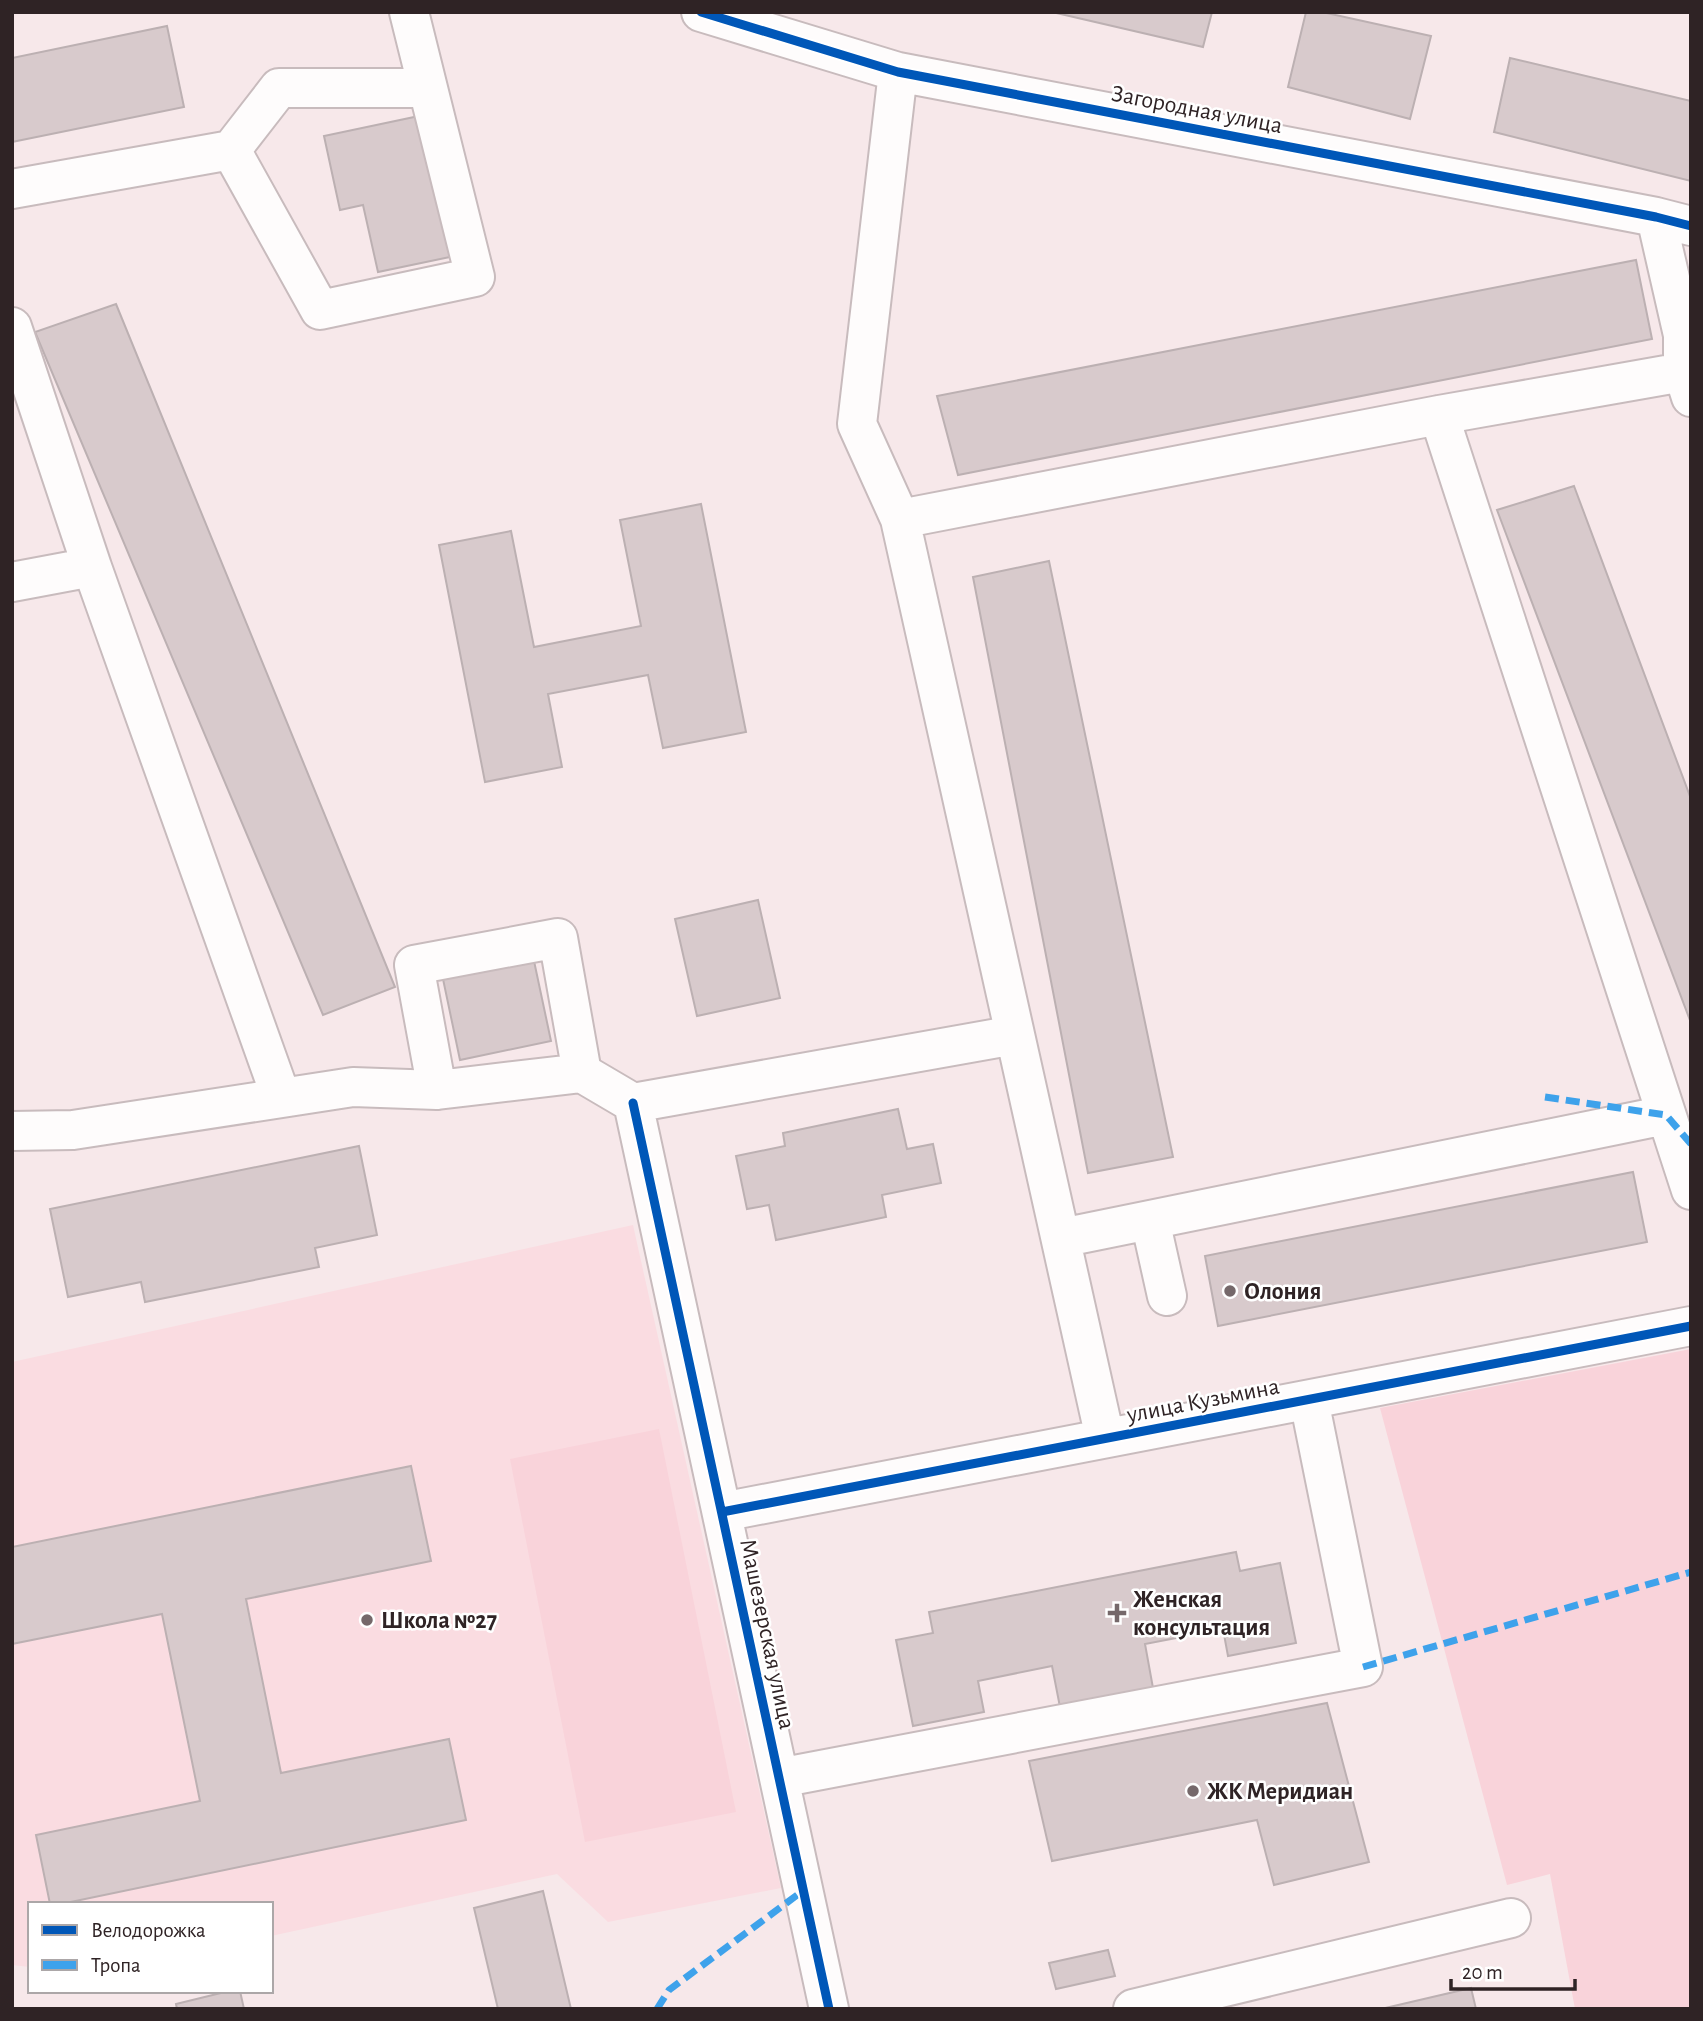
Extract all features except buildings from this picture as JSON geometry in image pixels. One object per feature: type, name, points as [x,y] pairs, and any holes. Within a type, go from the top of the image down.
[{"type":"street","points":[[231,150],[320,310],[475,277],[408,12]]},
{"type":"street","name":"Загородная улица","points":[[701,12],[898,72],[1674,221]]},
{"type":"street","points":[[898,72],[857,424],[900,519],[1105,1438]]},
{"type":"street","points":[[12,189],[231,150],[279,88],[426,89]]},
{"type":"street","points":[[900,519],[1438,415],[1687,359],[1674,221]]},
{"type":"street","points":[[12,327],[92,567],[281,1097]]},
{"type":"street","points":[[1438,415],[1691,1190]]},
{"type":"street","points":[[12,582],[92,567]]},
{"type":"street","points":[[437,1090],[414,965],[558,938],[582,1073]]},
{"type":"street","points":[[12,1132],[74,1130],[353,1087],[437,1090],[582,1073],[633,1103],[1015,1035]]},
{"type":"street","name":"Машезерская улица","points":[[633,1103],[829,2009]]},
{"type":"street","points":[[1061,1238],[1666,1115]]},
{"type":"street","points":[[1150,1220],[1167,1296]]},
{"type":"street","name":"улица Кузьмина","points":[[722,1512],[1691,1326]]},
{"type":"street","points":[[779,1778],[1363,1667],[1309,1399]]},
{"type":"street","points":[[1133,2009],[1511,1918]]},
{"type":"shaded area","name":"Школа №27","points":[[633,1225],[781,1888],[608,1922],[557,1874],[273,1936],[273,1902],[28,1902],[28,1967],[12,1965],[12,1362]]},
{"type":"shaded area","points":[[1691,1349],[1691,2009],[1575,2009],[1550,1874],[1507,1885],[1380,1408]]},
{"type":"shaded area","points":[[659,1429],[736,1812],[585,1842],[510,1459]]},
{"type":"marked path","points":[[1545,1097],[1666,1115],[1691,1144]]},
{"type":"marked path","points":[[1363,1667],[1691,1572]]},
{"type":"marked path","points":[[657,2009],[669,1990],[804,1890]]},
{"type":"cycle path","points":[[701,12],[898,72],[1656,217],[1691,226]]},
{"type":"cycle path","points":[[633,1103],[829,2009]]},
{"type":"cycle path","points":[[722,1512],[1691,1326]]},
{"type":"place","name":"Олония","points":[[1230,1291]]},
{"type":"place","name":"Женская консультация","points":[[1117,1613]]},
{"type":"place","name":"Школа №27","points":[[367,1620]]},
{"type":"place","name":"ЖК Меридиан","points":[[1193,1791]]}]
